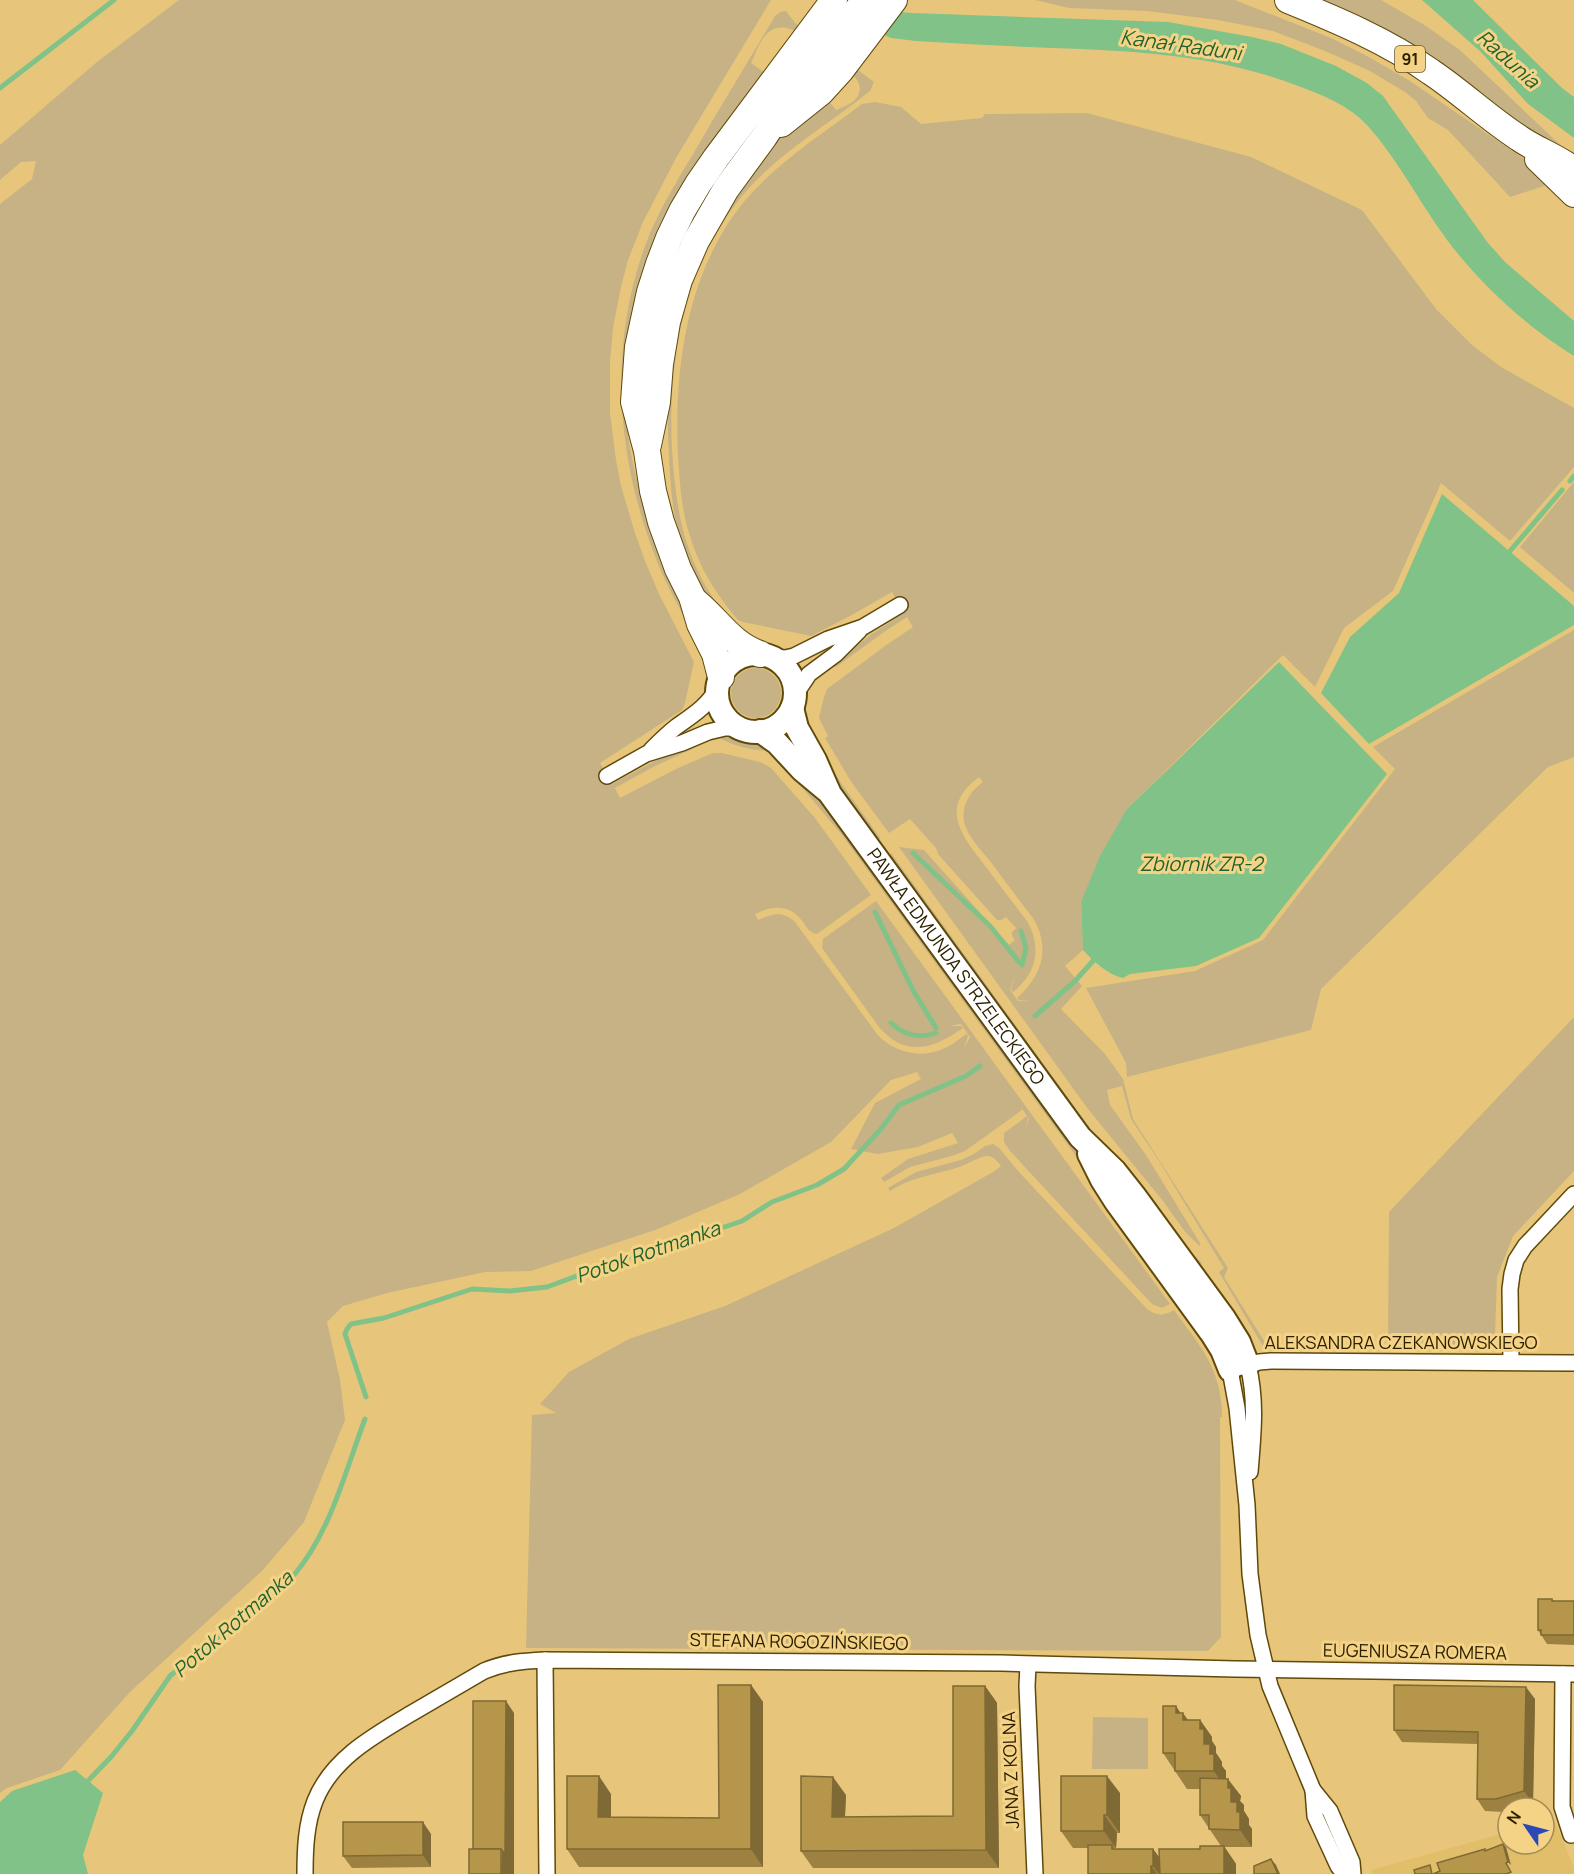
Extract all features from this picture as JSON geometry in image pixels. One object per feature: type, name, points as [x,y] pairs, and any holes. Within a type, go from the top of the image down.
[{"type":"main road","points":[[692,597],[734,640],[750,651],[779,662],[787,669],[792,678],[794,701],[779,724],[751,730],[732,723],[723,712],[718,697],[718,661],[699,624],[692,597],[678,569],[661,522],[634,402],[635,372],[650,292],[666,246],[698,184],[839,23],[865,0]]},
{"type":"main road","points":[[646,452],[657,402],[663,343],[683,270],[696,241],[717,203],[764,137],[839,23],[894,0]]},
{"type":"main road","name":"91","points":[[1288,0],[1394,49],[1430,71],[1519,138],[1574,170]]},
{"type":"main road","name":"91","points":[[1519,138],[1574,194]]},
{"type":"main road","points":[[719,682],[733,662],[751,654],[765,655]]},
{"type":"main road","name":"PAWŁA EDMUNDA STRZELECKIEGO","points":[[794,701],[797,728],[830,794],[1080,1137],[1102,1180],[1221,1350],[1239,1367]]},
{"type":"main road","name":"PAWŁA EDMUNDA STRZELECKIEGO","points":[[751,730],[777,743],[802,770],[830,794]]},
{"type":"street","points":[[765,655],[789,657],[828,639],[863,627],[900,605]]},
{"type":"street","points":[[794,701],[809,674],[837,654],[863,627]]},
{"type":"street","points":[[608,776],[646,754],[674,729],[702,709],[714,695],[719,682]]},
{"type":"street","points":[[646,754],[716,729],[751,730]]},
{"type":"street","points":[[1511,1362],[1510,1288],[1516,1260],[1574,1194]]},
{"type":"street","name":"ALEKSANDRA CZEKANOWSKIEGO","points":[[1239,1367],[1271,1360],[1574,1363]]},
{"type":"street","name":"PAWŁA EDMUNDA STRZELECKIEGO","points":[[1239,1367],[1237,1408],[1247,1505],[1250,1574],[1258,1635],[1270,1686],[1313,1790],[1330,1811],[1352,1862],[1353,1874]]},
{"type":"street","points":[[545,1660],[547,1874]]},
{"type":"street","name":"STEFANA ROGOZIŃSKIEGO","points":[[305,1874],[307,1834],[315,1801],[333,1772],[350,1754],[378,1733],[498,1665],[545,1660],[1266,1669]]},
{"type":"street","name":"JANA Z KOLNA","points":[[1028,1665],[1035,1874]]},
{"type":"street","name":"EUGENIUSZA ROMERA","points":[[1266,1669],[1568,1674],[1562,1807],[1571,1834]]},
{"type":"street","name":"PAWŁA EDMUNDA STRZELECKIEGO","points":[[1313,1790],[1315,1816],[1344,1874]]},
{"type":"shaded area","points":[[179,0],[771,0],[676,158],[643,222],[628,260],[621,287],[613,328],[610,361],[610,413],[621,486],[645,561],[694,662],[682,710],[600,763],[612,784],[696,742],[692,749],[615,788],[620,798],[713,753],[760,762],[771,768],[815,818],[871,895],[817,934],[787,909],[775,908],[762,911],[755,914],[758,920],[777,914],[786,916],[795,922],[877,1034],[892,1046],[919,1054],[928,1053],[950,1046],[967,1034],[964,1048],[970,1037],[961,1024],[949,1026],[963,1028],[952,1035],[920,1047],[899,1043],[889,1037],[879,1027],[822,948],[823,939],[876,901],[1170,1304],[1162,1308],[1152,1304],[1010,1151],[1004,1142],[1004,1133],[1027,1116],[1021,1107],[1022,1110],[965,1151],[910,1167],[884,1182],[881,1178],[908,1159],[958,1143],[952,1133],[918,1147],[878,1154],[851,1149],[875,1103],[921,1079],[917,1072],[891,1080],[831,1142],[740,1194],[658,1229],[531,1271],[485,1272],[387,1293],[343,1306],[327,1322],[340,1380],[345,1420],[304,1522],[262,1571],[130,1692],[60,1770],[7,1788],[0,1793],[0,204],[32,179],[36,161],[21,162],[0,180],[0,145],[97,62]]},
{"type":"shaded area","points":[[1035,0],[1235,0],[1331,38],[1410,81],[1530,163],[1547,183],[1510,197],[1448,130],[1428,118],[1416,101],[1405,92],[1370,71],[1273,31],[1218,20],[1147,11],[1069,8]]},
{"type":"shaded area","points":[[1314,0],[1381,0],[1426,26],[1461,51],[1573,157]]},
{"type":"shaded area","points":[[786,11],[796,24],[874,82],[870,91],[765,172],[735,205],[702,260],[682,322],[676,353],[671,418],[676,495],[692,557],[712,596],[726,615],[725,621],[710,601],[688,563],[676,524],[670,481],[668,426],[671,366],[682,307],[703,250],[725,209],[762,157],[826,98],[836,110],[854,101],[858,95],[860,89],[856,78],[837,61],[806,93],[832,57],[819,47],[723,173],[690,227],[679,250],[662,299],[651,349],[644,402],[642,400],[644,368],[654,308],[673,251],[686,223],[722,166],[721,164],[813,43],[794,30],[780,27],[774,29],[759,45],[751,63],[768,75],[708,154],[676,205],[663,231],[642,287],[630,345],[626,404],[633,465],[653,533],[675,586],[701,638],[699,638],[694,635],[661,571],[643,521],[632,480],[625,439],[622,397],[622,356],[627,314],[636,273],[660,211],[775,16]]},
{"type":"shaded area","points":[[875,102],[901,107],[921,124],[982,118],[985,114],[1087,113],[1251,157],[1362,210],[1436,309],[1472,345],[1501,367],[1574,408],[1574,467],[1510,541],[1441,483],[1393,591],[1344,628],[1315,687],[1283,655],[1127,809],[1081,902],[1083,950],[1065,966],[1082,986],[1061,1009],[1105,1054],[1123,1079],[1133,1119],[1228,1268],[1224,1277],[1268,1347],[1264,1348],[1219,1272],[1224,1268],[1131,1119],[1122,1086],[1107,1090],[1110,1105],[1146,1155],[1200,1246],[1186,1233],[1088,1109],[899,847],[924,850],[1009,945],[1015,940],[1012,932],[1016,928],[1006,917],[997,920],[910,819],[889,833],[852,783],[825,738],[828,736],[819,718],[827,689],[913,627],[907,617],[836,667],[829,666],[904,613],[892,592],[811,636],[743,622],[738,620],[729,609],[709,579],[698,558],[686,524],[678,457],[678,390],[688,324],[696,291],[708,260],[724,231],[743,203],[756,189],[800,150],[862,104]],"holes":[[[979,777],[983,782],[968,799],[964,810],[964,822],[972,838],[1039,929],[1042,951],[1038,971],[1017,998],[1031,1000],[1018,1001],[1010,990],[1015,977],[1011,990],[1013,992],[1021,985],[1035,960],[1035,941],[1032,931],[970,845],[958,822],[959,800],[966,789]]]},
{"type":"shaded area","points":[[1574,482],[1574,593],[1520,547]]},
{"type":"shaded area","points":[[1574,630],[1574,757],[1548,767],[1321,989],[1311,1030],[1127,1077],[1126,1063],[1086,988],[1195,971],[1263,940],[1395,769],[1373,747]]},
{"type":"shaded area","points":[[756,668],[774,675],[781,693],[774,711],[756,718],[738,711],[731,693],[738,675]]},
{"type":"shaded area","points":[[731,733],[758,741],[770,751],[740,747],[714,734]]},
{"type":"shaded area","points":[[819,748],[881,839],[875,839],[842,795]]},
{"type":"shaded area","points":[[789,764],[825,805],[1077,1150],[1111,1204],[842,835],[788,771]]},
{"type":"shaded area","points":[[891,853],[1092,1131],[1147,1196],[1180,1241],[1202,1263],[1198,1266],[1086,1129],[889,860]]},
{"type":"shaded area","points":[[1574,1017],[1574,1171],[1513,1236],[1497,1277],[1495,1336],[1482,1347],[1388,1347],[1389,1212]]},
{"type":"shaded area","points":[[993,1144],[1147,1309],[1160,1314],[1174,1310],[1208,1359],[1218,1385],[1222,1417],[1220,1417],[1221,1637],[1208,1651],[526,1648],[532,1415],[556,1413],[540,1404],[569,1372],[629,1339],[725,1306],[894,1228],[1001,1166],[993,1157],[986,1156],[956,1168],[914,1179],[890,1191],[888,1188],[916,1172],[961,1160]]},
{"type":"shaded area","points":[[1093,1717],[1148,1718],[1148,1769],[1092,1769]]},
{"type":"shaded area","points":[[1556,1824],[1574,1868],[1574,1874],[1373,1874],[1371,1870],[1496,1835],[1496,1856],[1556,1856]]},
{"type":"water","name":"Kanał Raduni","points":[[836,0],[878,0],[899,12],[912,13],[1168,22],[1281,44],[1336,66],[1367,83],[1383,96],[1488,243],[1505,262],[1574,321],[1574,356],[1527,322],[1484,283],[1435,223],[1380,140],[1352,112],[1328,98],[1270,76],[1209,61],[1147,53],[891,38],[871,29]]},
{"type":"water","name":"Radunia","points":[[1422,0],[1473,0],[1562,88],[1574,97],[1574,138],[1528,104],[1481,52]]},
{"type":"water","points":[[1442,494],[1574,606],[1574,625],[1369,744],[1321,693],[1350,637],[1399,593]]},
{"type":"water","name":"Zbiornik ZR-2","points":[[1279,662],[1387,774],[1259,938],[1196,966],[1130,974],[1123,978],[1106,971],[1083,950],[1081,902],[1100,856],[1127,809]]},
{"type":"water","points":[[75,1770],[103,1793],[83,1855],[88,1874],[0,1874],[0,1802],[12,1791]]},
{"type":"building","points":[[1538,1599],[1574,1601],[1574,1635],[1541,1635],[1541,1630],[1538,1630]]},
{"type":"building","points":[[718,1685],[751,1685],[751,1849],[567,1849],[567,1776],[599,1776],[598,1817],[719,1818]]},
{"type":"building","points":[[1394,1685],[1526,1687],[1524,1791],[1506,1796],[1496,1796],[1496,1799],[1477,1799],[1478,1732],[1394,1730]]},
{"type":"building","points":[[953,1686],[985,1686],[986,1850],[801,1851],[801,1776],[833,1777],[832,1817],[953,1816]]},
{"type":"building","points":[[473,1701],[506,1701],[505,1854],[501,1849],[473,1849]]},
{"type":"building","points":[[1163,1706],[1176,1706],[1176,1713],[1183,1713],[1183,1720],[1200,1720],[1200,1729],[1204,1729],[1204,1744],[1210,1744],[1210,1754],[1214,1754],[1214,1771],[1175,1771],[1175,1753],[1163,1753]]},
{"type":"building","points":[[1061,1776],[1107,1776],[1107,1815],[1104,1815],[1104,1831],[1061,1831]]},
{"type":"building","points":[[1200,1778],[1228,1779],[1228,1788],[1231,1788],[1231,1802],[1237,1802],[1237,1812],[1240,1812],[1240,1830],[1209,1829],[1209,1815],[1200,1815]]},
{"type":"building","points":[[343,1822],[423,1822],[423,1855],[343,1856]]},
{"type":"building","points":[[1088,1845],[1112,1845],[1112,1849],[1153,1849],[1151,1874],[1088,1874]]},
{"type":"building","points":[[1200,1846],[1224,1846],[1224,1874],[1160,1874],[1159,1849],[1200,1849]]},
{"type":"building","points":[[1496,1847],[1496,1856],[1506,1856],[1508,1862],[1506,1863],[1511,1872],[1506,1874],[1433,1874],[1440,1871],[1437,1863],[1485,1849],[1485,1851]]},
{"type":"building","points":[[469,1849],[501,1849],[501,1874],[469,1874]]},
{"type":"building","points":[[1271,1859],[1278,1874],[1254,1874],[1254,1866]]},
{"type":"building","points":[[1430,1865],[1432,1874],[1415,1874],[1414,1870]]},
{"type":"waterway","points":[[0,88],[114,0]]},
{"type":"waterway","name":"Potok Rotmanka","points":[[1570,481],[1574,476]]},
{"type":"waterway","name":"Potok Rotmanka","points":[[1510,551],[1562,490]]},
{"type":"waterway","points":[[913,853],[990,926],[1019,962]]},
{"type":"waterway","points":[[875,912],[914,992],[936,1028]]},
{"type":"waterway","points":[[1021,931],[1026,948],[1022,965]]},
{"type":"waterway","name":"Potok Rotmanka","points":[[1035,1016],[1075,981],[1093,961]]},
{"type":"waterway","points":[[891,1023],[912,1035],[924,1036],[936,1033]]},
{"type":"waterway","name":"Potok Rotmanka","points":[[366,1397],[345,1334],[351,1324],[384,1318],[472,1289],[510,1291],[547,1287],[644,1251],[742,1221],[772,1202],[817,1185],[844,1169],[880,1130],[899,1105],[966,1076],[980,1066]]},
{"type":"waterway","name":"Potok Rotmanka","points":[[83,1786],[132,1731],[170,1676],[294,1575],[318,1540],[344,1480],[365,1419]]}]
